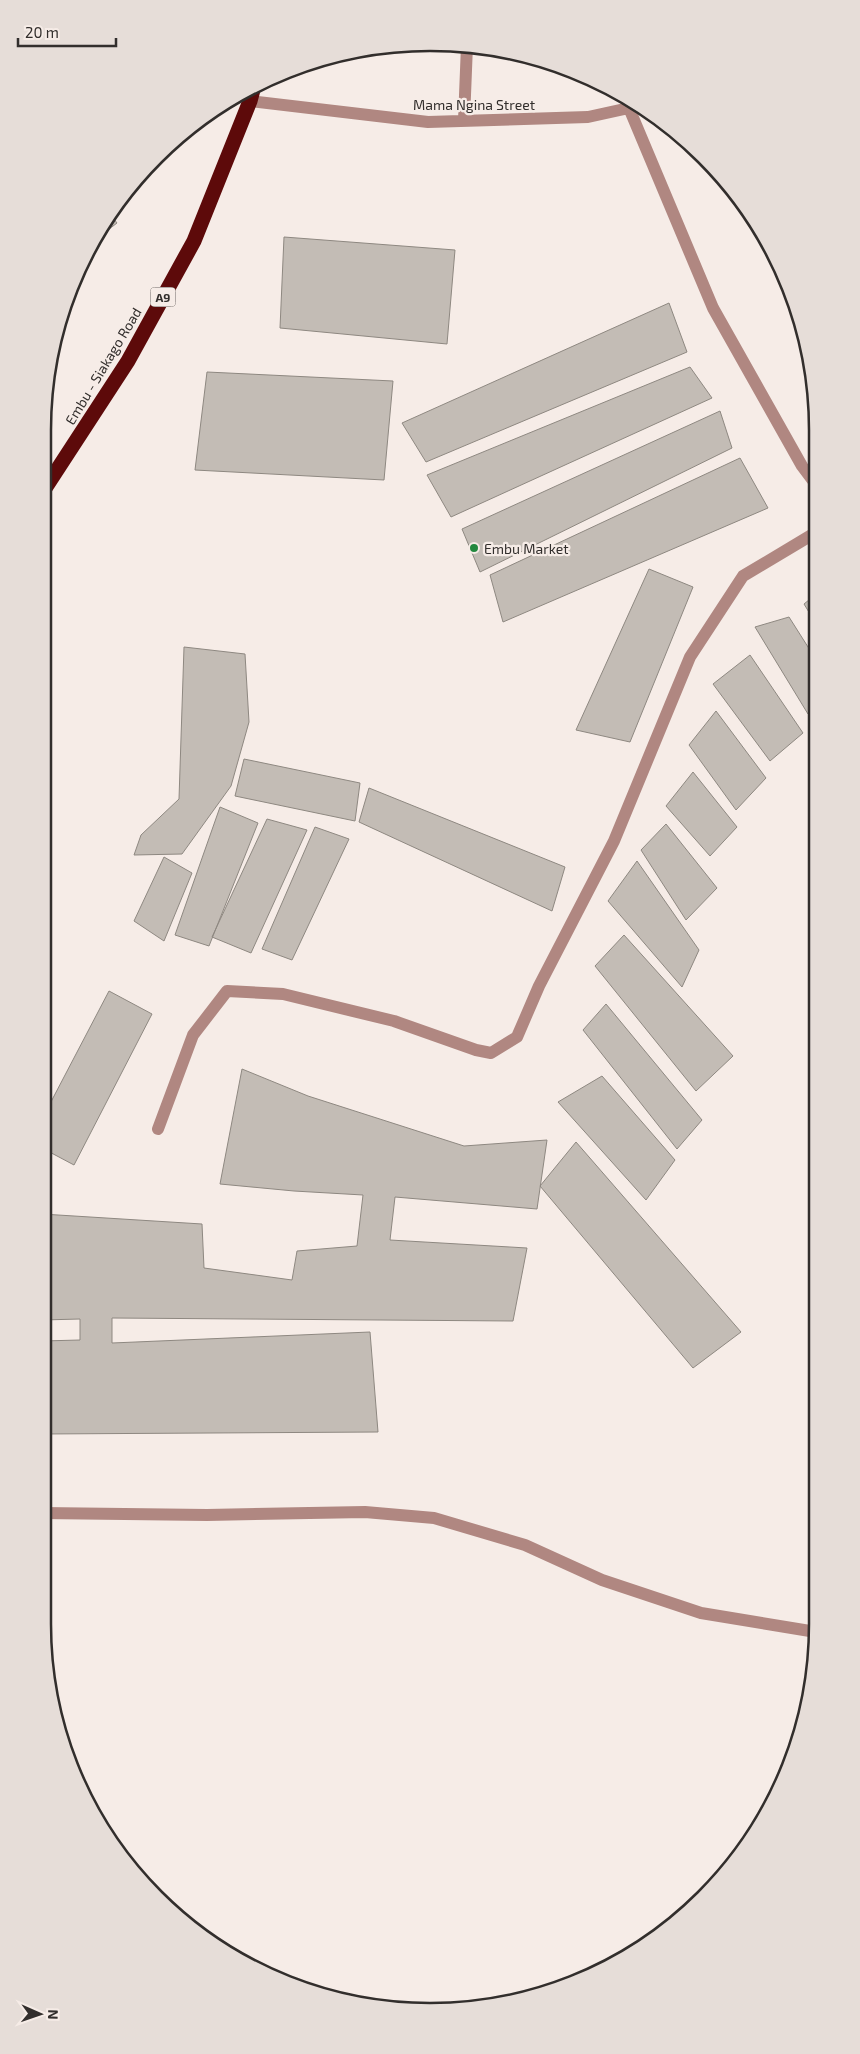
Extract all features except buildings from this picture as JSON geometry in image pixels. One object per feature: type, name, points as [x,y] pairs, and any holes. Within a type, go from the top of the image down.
[{"type":"highway","name":"Embu - Siakago Road","points":[[51,479],[128,361],[194,241],[251,96]]},
{"type":"street","points":[[464,120],[467,53]]},
{"type":"street","name":"Mama Ngina Street","points":[[250,101],[428,122],[588,117],[628,107]]},
{"type":"street","points":[[635,112],[713,308],[809,475]]},
{"type":"street","points":[[158,1129],[193,1035],[227,990],[283,994],[394,1021],[476,1050],[491,1053],[517,1037],[539,986],[614,841],[690,657],[743,576],[809,537]]},
{"type":"street","points":[[51,1513],[207,1515],[365,1512],[434,1518],[525,1545],[602,1580],[701,1613],[809,1631]]},
{"type":"place","name":"Embu Market","points":[[474,548]]}]
